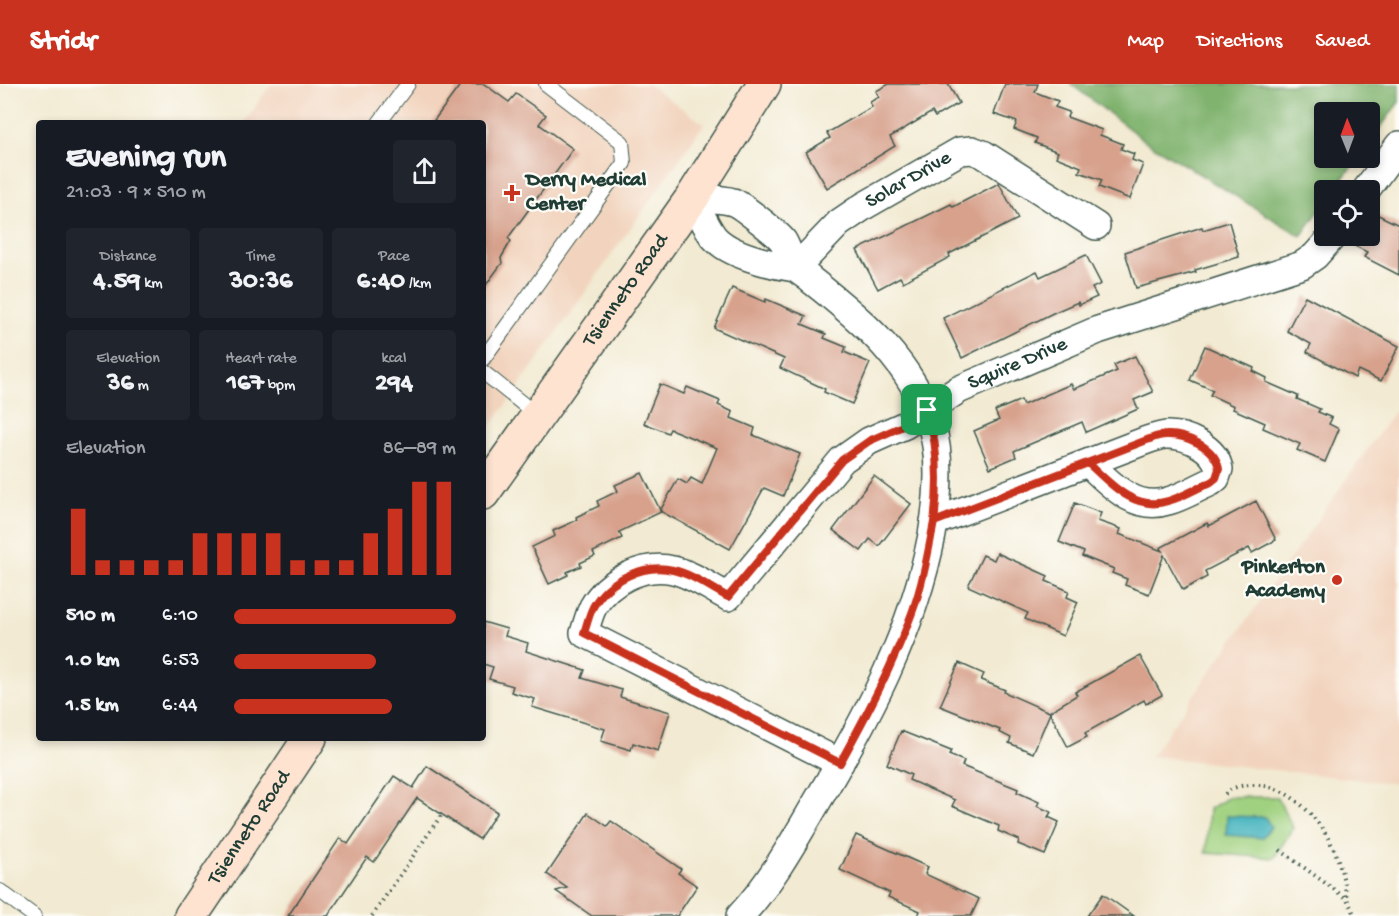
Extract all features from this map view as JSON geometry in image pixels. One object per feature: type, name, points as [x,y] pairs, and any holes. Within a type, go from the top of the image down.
[{"type":"street","name":"Tsienneto Road","points":[[486,489],[692,198],[764,84]]},
{"type":"street","points":[[1374,180],[1399,146]]},
{"type":"street","name":"Solar Drive","points":[[796,268],[839,223],[864,206],[960,151],[972,150],[983,154],[1096,226]]},
{"type":"street","points":[[692,198],[714,237],[737,252],[774,265],[796,268]]},
{"type":"street","points":[[692,198],[734,202],[779,236],[787,247],[796,268],[859,318],[877,336],[899,362],[927,410],[933,430],[937,469],[938,496],[923,578],[898,648],[873,702],[840,763],[769,878],[740,916]]},
{"type":"street","name":"Squire Drive","points":[[840,763],[584,633],[600,596],[624,578],[639,572],[661,568],[688,575],[728,597],[842,460],[869,441],[905,425],[958,390],[1098,330],[1302,265],[1324,246]]},
{"type":"street","points":[[934,522],[1088,463]]},
{"type":"street","name":"Tsienneto Road","points":[[191,916],[308,741]]},
{"type":"lane","points":[[381,120],[408,84]]},
{"type":"lane","points":[[486,355],[624,163],[622,142],[546,84]]},
{"type":"lane","points":[[486,374],[538,416]]},
{"type":"lane","points":[[0,891],[34,916]]},
{"type":"path","points":[[1225,794],[1231,788],[1260,785],[1275,788],[1294,798],[1306,809],[1339,861],[1347,899],[1355,916]]},
{"type":"path","points":[[372,916],[442,814]]},
{"type":"path","points":[[1280,850],[1347,899]]},
{"type":"shaded area","points":[[271,84],[648,84],[704,124],[486,433],[486,120],[246,120]]},
{"type":"shaded area","name":"Pinkerton Academy","points":[[1399,405],[1399,784],[1151,756]]},
{"type":"green space","points":[[1071,84],[1399,84],[1399,102],[1380,128],[1380,102],[1314,102],[1314,168],[1350,168],[1342,180],[1314,180],[1314,218],[1301,236],[1145,141]]},
{"type":"green space","points":[[1229,797],[1277,797],[1293,828],[1274,858],[1206,853],[1209,809]]},
{"type":"water","points":[[1227,816],[1265,817],[1271,827],[1262,838],[1226,835]]},
{"type":"building","name":"Derry Medical Center","points":[[461,84],[484,84],[509,102],[516,94],[546,115],[539,124],[573,149],[508,238],[511,241],[501,258],[502,263],[486,285],[486,120],[434,120]]},
{"type":"building","points":[[889,84],[948,84],[959,103],[935,117],[932,112],[890,137],[895,146],[827,188],[806,152],[830,138],[827,133],[872,107],[870,102],[879,97],[876,91]]},
{"type":"building","points":[[1005,84],[1038,84],[1035,92],[1058,101],[1055,107],[1069,112],[1067,117],[1102,130],[1100,135],[1123,144],[1121,149],[1134,154],[1132,160],[1143,164],[1130,199],[1099,187],[1102,180],[1079,172],[1081,167],[1056,157],[1058,152],[1035,143],[1037,138],[1014,129],[1017,122],[994,114]]},
{"type":"building","points":[[999,183],[1018,219],[949,254],[950,257],[903,282],[900,277],[878,289],[857,250],[951,204],[953,207]]},
{"type":"building","points":[[1380,216],[1399,225],[1399,275],[1364,257],[1367,252],[1355,246],[1380,246]]},
{"type":"building","points":[[1229,222],[1239,257],[1195,270],[1196,272],[1136,288],[1125,252],[1202,227],[1203,230]]},
{"type":"building","points":[[1086,255],[1101,284],[1092,288],[1097,297],[1055,312],[962,358],[943,318],[1037,271],[1040,277]]},
{"type":"building","points":[[732,288],[806,316],[802,324],[826,334],[824,338],[846,347],[844,352],[870,363],[852,404],[780,368],[784,359],[714,328]]},
{"type":"building","points":[[1305,296],[1399,346],[1381,381],[1358,370],[1355,378],[1307,352],[1311,344],[1287,331]]},
{"type":"building","points":[[1205,346],[1254,368],[1253,371],[1267,378],[1266,382],[1298,396],[1297,399],[1320,409],[1318,412],[1332,418],[1329,424],[1339,429],[1325,462],[1297,450],[1300,444],[1263,428],[1265,423],[1233,409],[1234,406],[1210,395],[1213,390],[1190,380]]},
{"type":"building","points":[[1135,356],[1153,392],[1134,400],[1138,409],[1086,432],[1082,422],[1014,451],[1016,457],[990,468],[974,431],[999,420],[995,411],[1021,400],[1023,405],[1071,384],[1074,389],[1117,371],[1114,365]]},
{"type":"building","points":[[660,384],[684,394],[687,387],[720,401],[718,405],[733,412],[731,418],[755,428],[753,435],[800,454],[783,496],[764,488],[730,549],[660,511],[678,479],[687,484],[691,478],[702,484],[717,448],[670,429],[668,433],[644,423]]},
{"type":"building","points":[[642,473],[661,512],[619,532],[622,538],[593,552],[595,556],[567,572],[568,575],[549,584],[532,547],[555,536],[553,531],[599,506],[597,501],[618,491],[615,485]]},
{"type":"building","points":[[874,476],[911,504],[879,546],[870,539],[861,551],[833,530]]},
{"type":"building","points":[[1256,501],[1276,540],[1252,553],[1249,548],[1205,571],[1207,577],[1183,590],[1164,555],[1149,594],[1125,585],[1127,579],[1112,573],[1114,569],[1082,556],[1084,552],[1059,542],[1075,503],[1101,513],[1098,521],[1121,529],[1119,534],[1162,551],[1160,548]]},
{"type":"building","points":[[997,553],[1048,576],[1046,581],[1069,591],[1067,597],[1078,602],[1063,636],[1025,619],[1028,613],[968,586],[983,555],[994,560]]},
{"type":"building","points":[[486,623],[507,629],[505,636],[528,643],[526,651],[585,670],[582,678],[622,690],[620,697],[670,712],[658,751],[633,743],[631,750],[601,741],[605,729],[532,707],[535,699],[511,692],[513,686],[489,679],[493,667],[486,665]]},
{"type":"building","points":[[1140,656],[1162,695],[1146,704],[1144,700],[1085,733],[1087,737],[1068,747],[1050,713],[1033,753],[1009,743],[1011,738],[999,732],[1000,730],[940,706],[959,663],[984,674],[981,680],[1049,712],[1077,695],[1075,692]]},
{"type":"building","points":[[901,731],[951,751],[949,755],[964,761],[962,766],[1018,789],[1017,792],[1039,802],[1037,806],[1051,812],[1048,817],[1059,822],[1045,855],[1018,844],[1019,840],[998,831],[999,826],[952,806],[955,800],[909,780],[911,775],[887,764]]},
{"type":"building","points":[[427,766],[497,812],[479,839],[417,798],[374,862],[367,857],[328,916],[288,916],[340,838],[348,844],[394,776],[413,788]]},
{"type":"building","points":[[588,813],[607,826],[611,821],[681,869],[678,873],[697,886],[677,916],[592,916],[556,891],[567,888],[547,874]]},
{"type":"building","points":[[856,835],[928,867],[925,874],[979,899],[971,916],[918,916],[920,911],[888,897],[890,893],[840,870]]},
{"type":"building","points":[[1103,894],[1134,916],[1087,916]]},
{"type":"place","name":"Derry Medical Center","points":[[512,193]]},
{"type":"place","name":"Pinkerton Academy","points":[[1337,580]]},
{"type":"route","points":[[927,410],[905,425],[856,448],[842,460],[728,597],[688,575],[674,570],[650,569],[624,578],[600,596],[584,633],[840,763],[895,657],[913,611],[926,567],[934,522],[1147,440],[1165,435],[1185,437],[1205,448],[1215,458],[1219,469],[1218,474],[1211,482],[1168,501],[1153,504],[1129,498],[1088,463],[934,522],[938,496],[937,469],[933,430],[927,410]]}]
